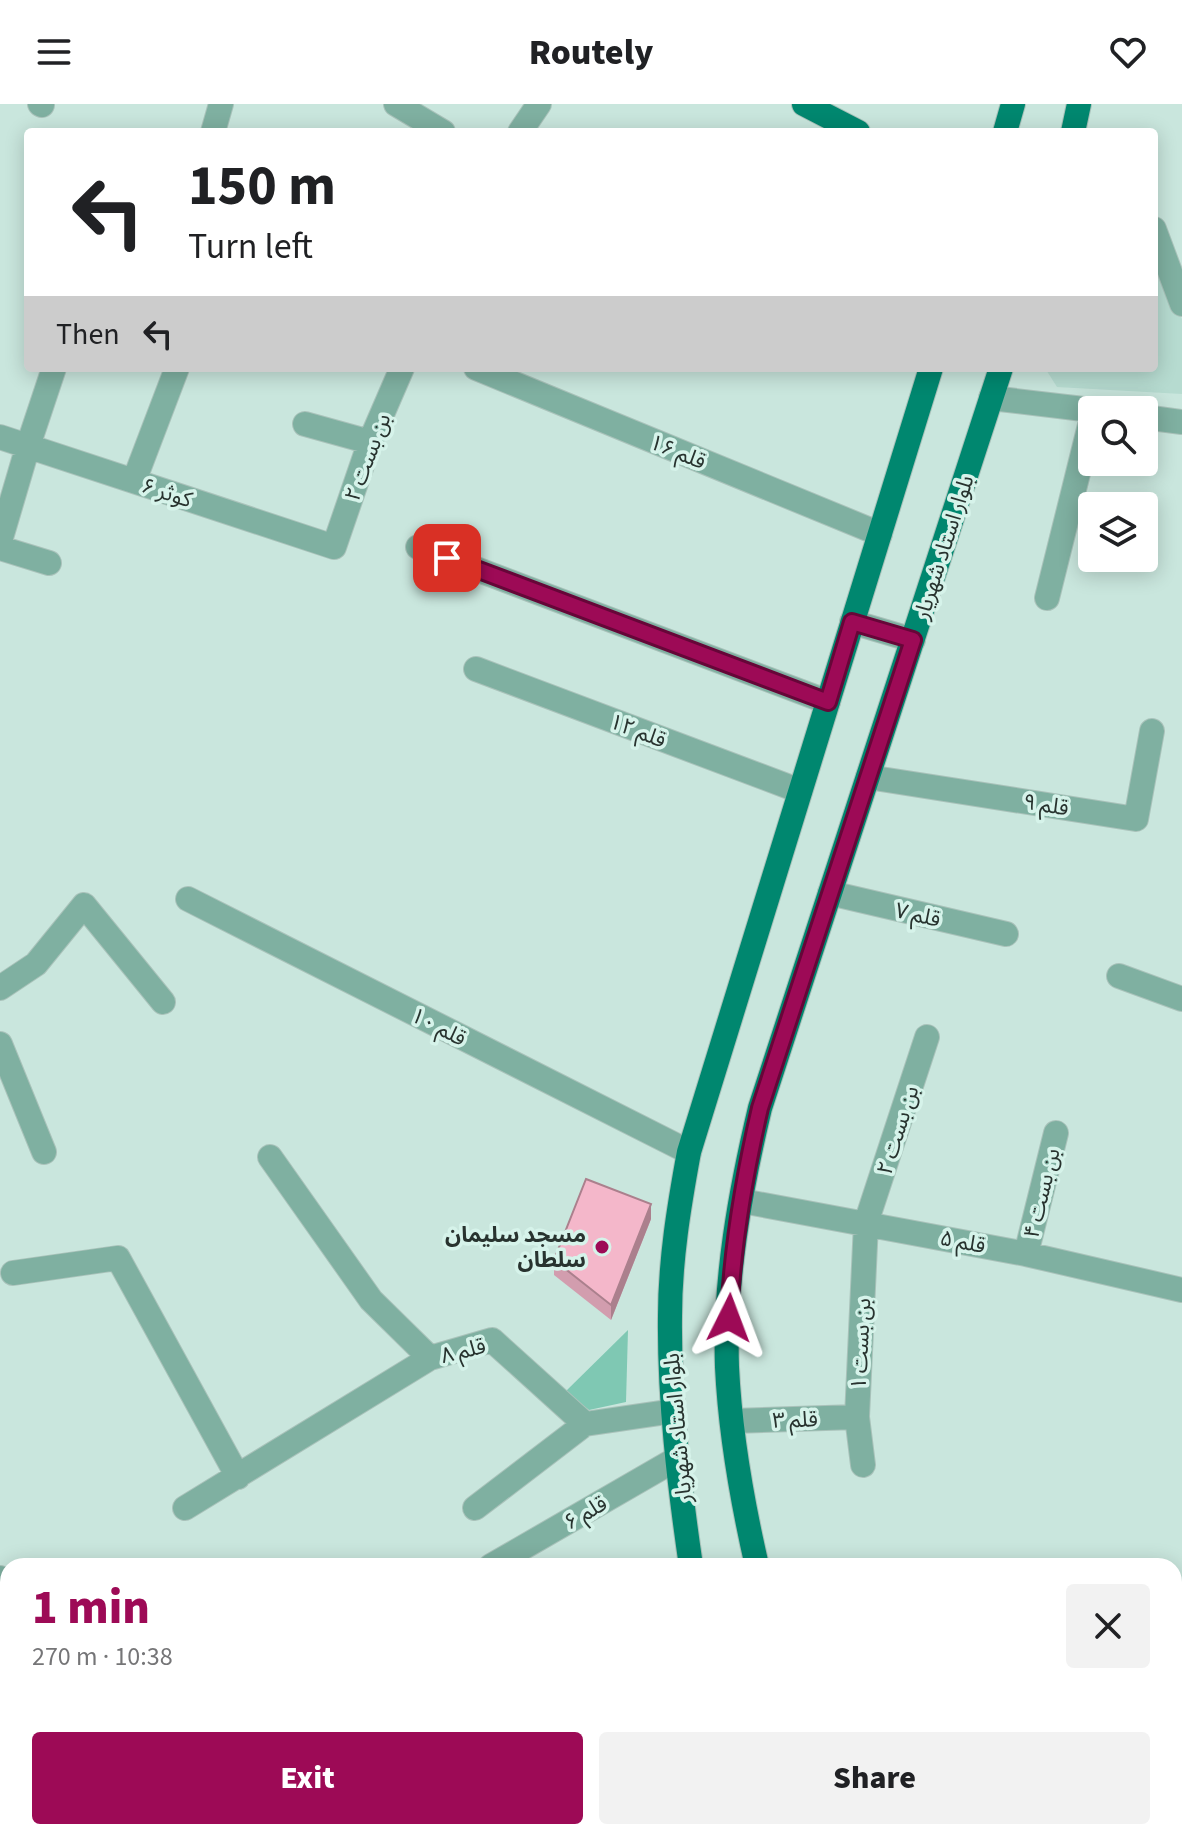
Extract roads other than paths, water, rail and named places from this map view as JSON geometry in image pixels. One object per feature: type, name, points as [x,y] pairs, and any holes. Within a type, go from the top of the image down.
[{"type":"main road","points":[[804,104],[850,128]]},
{"type":"main road","points":[[1006,128],[1013,104]]},
{"type":"main road","points":[[1074,128],[1079,104]]},
{"type":"main road","name":"بلوار استاد شهریار","points":[[690,1558],[674,1411],[671,1300],[679,1205],[689,1152],[930,372]]},
{"type":"main road","name":"بلوار استاد شهریار","points":[[755,1558],[746,1515],[727,1367],[730,1294],[742,1201],[760,1108],[1000,372]]},
{"type":"street","points":[[214,128],[221,104]]},
{"type":"street","points":[[396,104],[436,128]]},
{"type":"street","points":[[523,128],[539,104]]},
{"type":"street","points":[[1158,240],[1182,304]]},
{"type":"street","points":[[0,541],[53,372]]},
{"type":"street","points":[[134,481],[175,372]]},
{"type":"street","name":"بن بست ۲","points":[[334,547],[370,442],[400,372]]},
{"type":"street","name":"قلم ۱۶","points":[[486,372],[880,534]]},
{"type":"street","points":[[991,398],[1078,408]]},
{"type":"street","points":[[1158,419],[1182,422]]},
{"type":"street","points":[[305,424],[370,442]]},
{"type":"street","name":"کوثر ۶","points":[[0,437],[334,547]]},
{"type":"street","points":[[1047,598],[1078,473]]},
{"type":"street","points":[[418,547],[828,702]]},
{"type":"street","points":[[0,548],[49,563]]},
{"type":"street","points":[[852,622],[913,640]]},
{"type":"street","name":"قلم ۱۲","points":[[476,669],[800,791]]},
{"type":"street","name":"قلم ۹","points":[[868,777],[1136,819],[1152,731]]},
{"type":"street","name":"قلم ۷","points":[[830,893],[1006,934]]},
{"type":"street","name":"قلم ۱۰","points":[[188,899],[689,1152]]},
{"type":"street","points":[[0,988],[36,964],[84,905],[163,1002]]},
{"type":"street","points":[[1119,976],[1182,999]]},
{"type":"street","name":"بن بست ۲","points":[[866,1223],[927,1037]]},
{"type":"street","points":[[0,1044],[44,1152]]},
{"type":"street","name":"بن بست ۴","points":[[1026,1254],[1056,1133]]},
{"type":"street","name":"قلم ۸","points":[[270,1157],[371,1300],[430,1358],[492,1340],[585,1424]]},
{"type":"street","name":"قلم ۵","points":[[742,1201],[1026,1254],[1182,1290]]},
{"type":"street","name":"بن بست ۱","points":[[863,1465],[857,1417],[866,1223]]},
{"type":"street","points":[[13,1273],[118,1258],[238,1477]]},
{"type":"street","points":[[185,1508],[430,1358]]},
{"type":"street","points":[[475,1508],[585,1424],[674,1411]]},
{"type":"street","name":"قلم ۳","points":[[733,1421],[857,1417]]},
{"type":"street","name":"قلم ۶","points":[[505,1558],[678,1458]]},
{"type":"place","name":"مسجد سلیمان سلطان","points":[[602,1247]]}]
